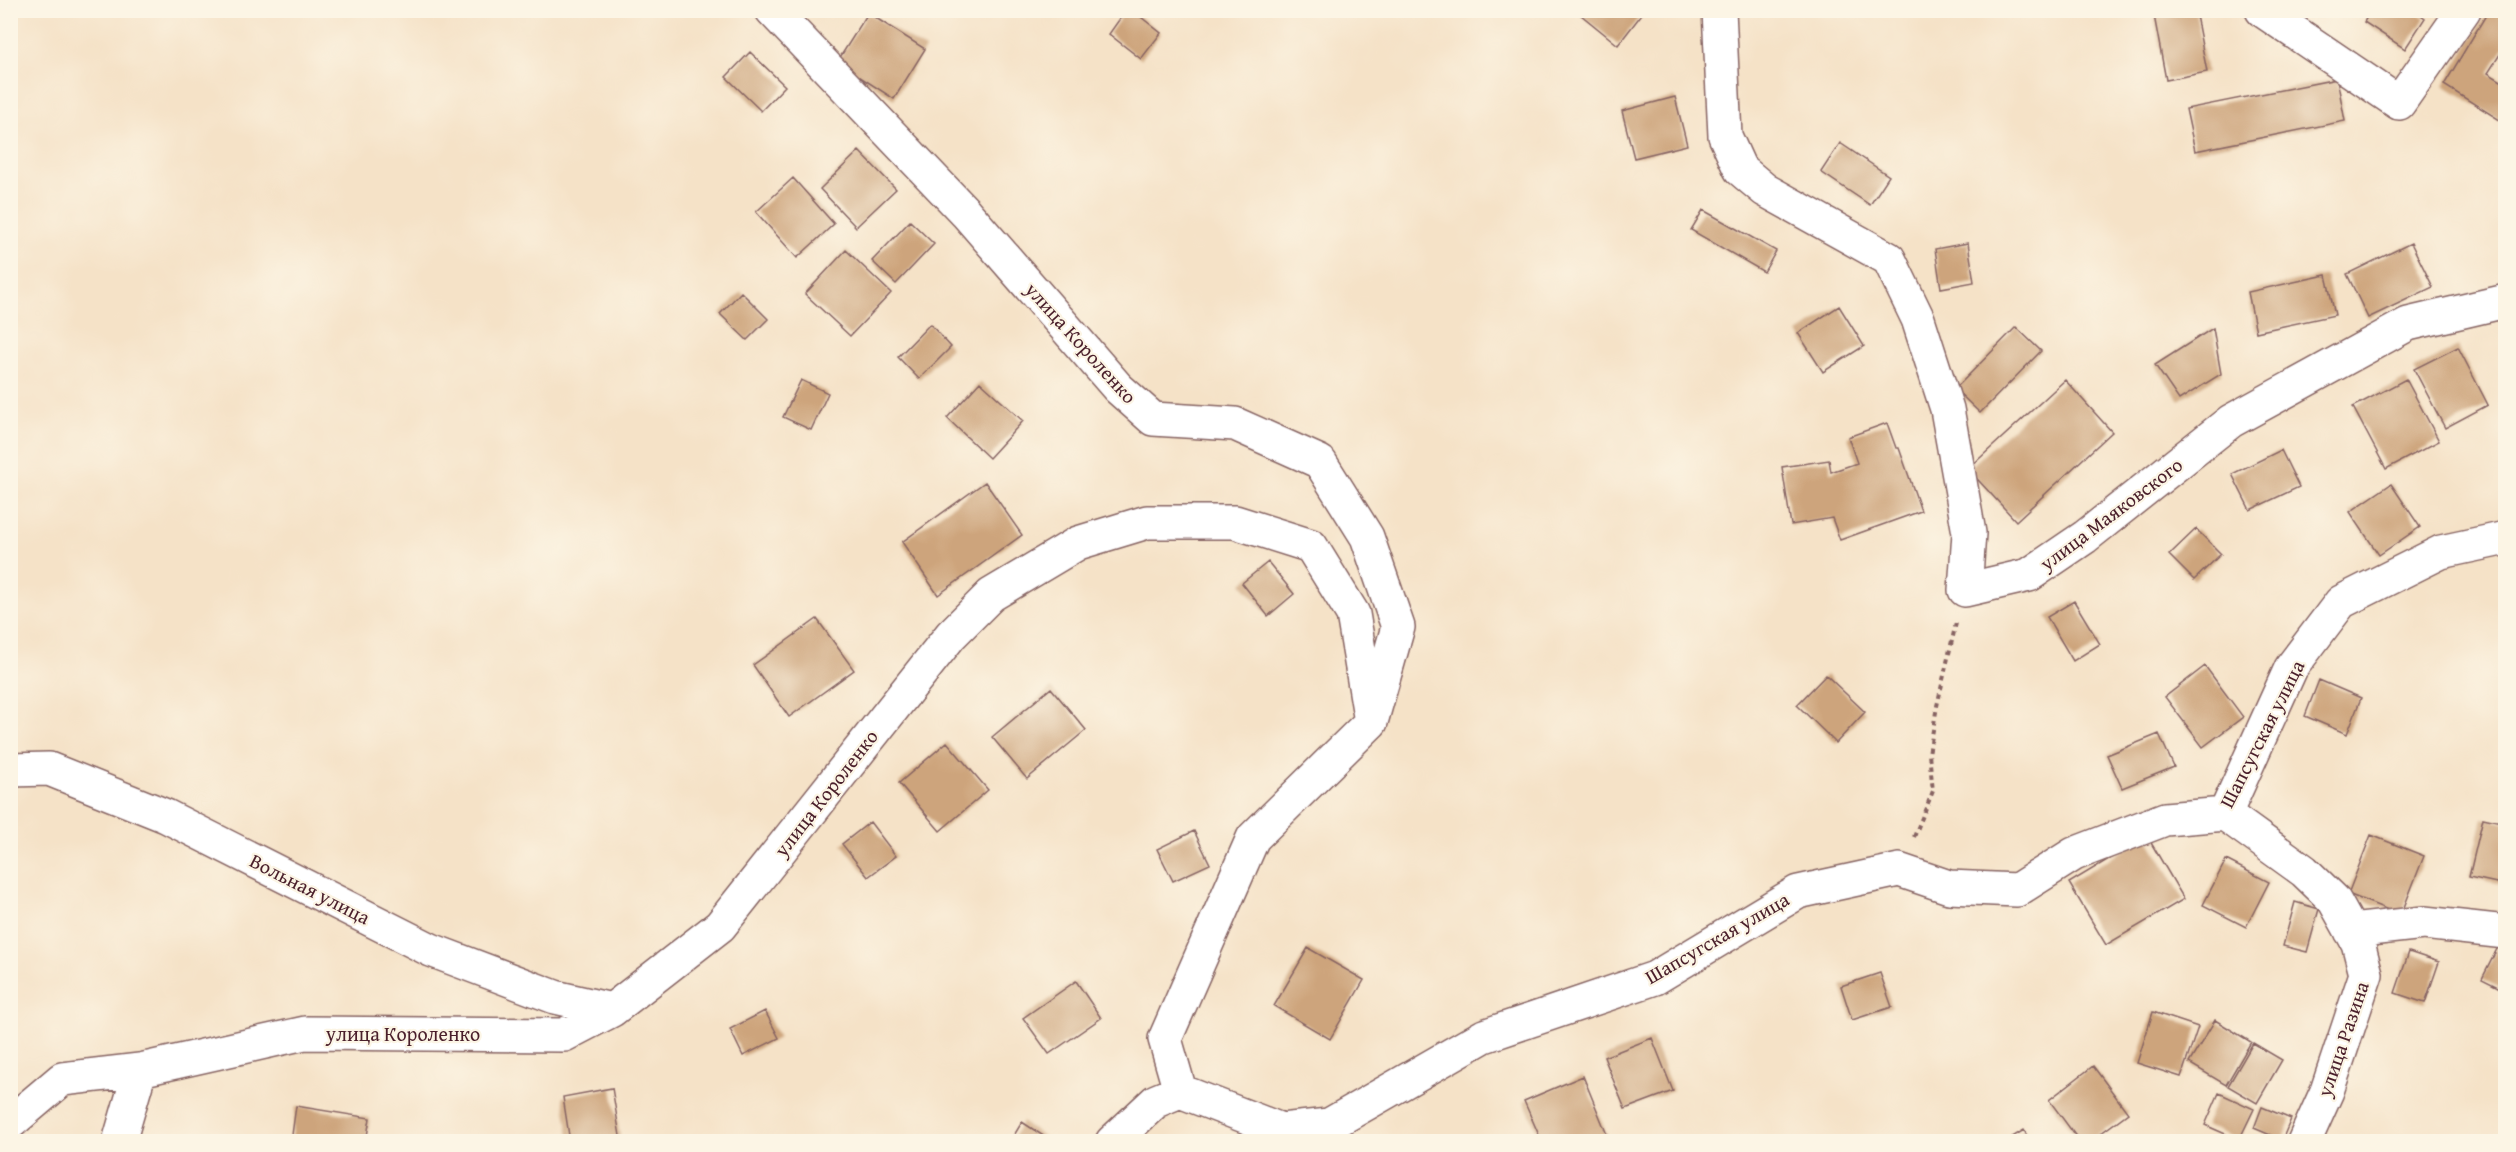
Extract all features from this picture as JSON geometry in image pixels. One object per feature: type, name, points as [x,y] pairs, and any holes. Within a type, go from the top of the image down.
[{"type":"street","name":"улица Короленко","points":[[772,10],[966,213],[1118,388],[1153,419],[1235,423],[1320,462],[1367,537],[1398,627],[1371,722],[1253,838],[1165,1039],[1180,1091]]},
{"type":"street","points":[[1719,10],[1725,136],[1740,169],[1765,190],[1889,259],[1918,319],[1947,409],[1969,533],[1965,590]]},
{"type":"street","points":[[2262,10],[2399,103],[2464,10]]},
{"type":"street","name":"улица Маяковского","points":[[1965,590],[2030,575],[2085,537],[2231,421],[2408,324],[2505,301]]},
{"type":"street","name":"улица Короленко","points":[[140,1070],[305,1033],[564,1035],[612,1010],[720,926],[951,635],[991,595],[1078,543],[1147,522],[1235,522],[1311,546],[1353,614],[1371,722]]},
{"type":"street","name":"Шапсугская улица","points":[[1180,1091],[1281,1130],[1329,1125],[1484,1036],[1655,978],[1798,892],[1899,870],[1949,887],[2017,890],[2074,854],[2165,819],[2225,814],[2291,668],[2341,602],[2441,552],[2505,537]]},
{"type":"street","points":[[10,756],[49,769]]},
{"type":"street","name":"Вольная улица","points":[[10,770],[49,769],[166,816],[431,951],[555,997],[612,1010]]},
{"type":"street","name":"улица Разина","points":[[2225,814],[2304,871],[2334,900],[2358,943],[2366,974],[2327,1091],[2304,1142]]},
{"type":"street","points":[[2351,931],[2424,923],[2505,932]]},
{"type":"street","points":[[10,1123],[62,1078],[140,1070],[119,1142]]},
{"type":"street","points":[[1112,1142],[1156,1101],[1180,1091]]},
{"type":"path","points":[[1899,870],[1933,791],[1929,754],[1949,648],[1965,590]]},
{"type":"building","points":[[1126,10],[1132,10],[1161,33],[1141,59],[1109,34]]},
{"type":"building","points":[[1575,10],[1645,10],[1618,45]]},
{"type":"building","points":[[2153,10],[2195,10],[2207,72],[2166,80]]},
{"type":"building","points":[[2371,10],[2414,10],[2425,18],[2405,49],[2364,22]]},
{"type":"building","points":[[2489,10],[2506,10],[2506,45],[2488,73],[2506,84],[2506,124],[2444,85]]},
{"type":"building","points":[[868,13],[925,49],[894,99],[837,62]]},
{"type":"building","points":[[750,52],[785,86],[761,111],[726,77]]},
{"type":"building","points":[[2337,79],[2345,121],[2195,151],[2186,109]]},
{"type":"building","points":[[1675,97],[1687,145],[1634,158],[1622,111]]},
{"type":"building","points":[[1840,143],[1889,176],[1870,205],[1821,172]]},
{"type":"building","points":[[859,151],[896,189],[856,227],[820,189]]},
{"type":"building","points":[[793,178],[834,224],[797,258],[756,212]]},
{"type":"building","points":[[1703,210],[1776,251],[1764,272],[1691,230]]},
{"type":"building","points":[[910,221],[934,244],[896,284],[872,261]]},
{"type":"building","points":[[1968,243],[1974,282],[1941,288],[1935,249]]},
{"type":"building","points":[[2411,243],[2433,287],[2368,318],[2347,274]]},
{"type":"building","points":[[846,250],[891,293],[850,336],[805,294]]},
{"type":"building","points":[[2326,275],[2335,315],[2256,332],[2248,292]]},
{"type":"building","points":[[741,292],[768,319],[747,340],[720,314]]},
{"type":"building","points":[[1839,306],[1864,346],[1823,372],[1798,333]]},
{"type":"building","points":[[930,324],[951,347],[919,379],[898,357]]},
{"type":"building","points":[[2016,327],[2041,351],[1980,413],[1955,389]]},
{"type":"building","points":[[2213,328],[2221,374],[2179,400],[2155,365]]},
{"type":"building","points":[[2458,347],[2488,405],[2445,428],[2414,369]]},
{"type":"building","points":[[2406,379],[2439,441],[2386,469],[2353,407]]},
{"type":"building","points":[[801,380],[828,393],[811,430],[783,417]]},
{"type":"building","points":[[2065,380],[2112,432],[2016,521],[1968,469]]},
{"type":"building","points":[[980,382],[1023,421],[989,458],[947,418]]},
{"type":"building","points":[[1887,423],[1896,448],[1899,448],[1921,511],[1840,540],[1832,518],[1791,525],[1782,467],[1829,460],[1831,472],[1857,463],[1848,437]]},
{"type":"building","points":[[2281,450],[2299,487],[2250,510],[2232,474]]},
{"type":"building","points":[[985,482],[1022,535],[938,595],[902,542]]},
{"type":"building","points":[[2391,484],[2420,527],[2379,555],[2350,512]]},
{"type":"building","points":[[2196,529],[2221,554],[2194,580],[2169,555]]},
{"type":"building","points":[[1268,562],[1294,594],[1268,616],[1242,583]]},
{"type":"building","points":[[2074,601],[2100,644],[2073,661],[2047,617]]},
{"type":"building","points":[[817,619],[854,670],[789,717],[753,665]]},
{"type":"building","points":[[2205,666],[2243,717],[2203,747],[2165,697]]},
{"type":"building","points":[[1826,675],[1865,712],[1836,743],[1797,705]]},
{"type":"building","points":[[2319,680],[2361,698],[2347,734],[2305,716]]},
{"type":"building","points":[[1051,688],[1086,730],[1027,779],[992,737]]},
{"type":"building","points":[[2159,734],[2174,767],[2122,788],[2107,755]]},
{"type":"building","points":[[947,742],[988,790],[940,831],[899,783]]},
{"type":"building","points":[[2483,818],[2506,823],[2506,885],[2469,877]]},
{"type":"building","points":[[870,822],[896,856],[868,877],[842,844]]},
{"type":"building","points":[[1194,831],[1210,864],[1173,881],[1157,849]]},
{"type":"building","points":[[2371,835],[2424,856],[2401,915],[2348,894]]},
{"type":"building","points":[[2147,836],[2184,899],[2106,945],[2069,883]]},
{"type":"building","points":[[2226,860],[2269,882],[2246,927],[2203,905]]},
{"type":"building","points":[[2295,902],[2319,909],[2307,952],[2283,946]]},
{"type":"building","points":[[2498,947],[2506,951],[2506,991],[2482,979]]},
{"type":"building","points":[[1308,948],[1364,980],[1330,1039],[1274,1006]]},
{"type":"building","points":[[2409,952],[2439,962],[2425,1003],[2395,993]]},
{"type":"building","points":[[1880,973],[1892,1007],[1852,1020],[1841,986]]},
{"type":"building","points":[[1076,981],[1101,1018],[1049,1054],[1023,1018]]},
{"type":"building","points":[[765,1011],[779,1038],[743,1056],[730,1029]]},
{"type":"building","points":[[2153,1012],[2198,1027],[2181,1077],[2137,1063]]},
{"type":"building","points":[[2215,1020],[2251,1042],[2226,1085],[2189,1063]]},
{"type":"building","points":[[1652,1038],[1673,1091],[1625,1109],[1604,1057]]},
{"type":"building","points":[[2253,1043],[2282,1060],[2257,1103],[2228,1086]]},
{"type":"building","points":[[2093,1066],[2128,1113],[2089,1142],[2080,1142],[2049,1100]]},
{"type":"building","points":[[1583,1076],[1610,1142],[1542,1142],[1524,1101]]},
{"type":"building","points":[[612,1088],[621,1142],[570,1142],[563,1097]]},
{"type":"building","points":[[2219,1093],[2254,1109],[2239,1140],[2205,1125]]},
{"type":"building","points":[[296,1106],[370,1118],[366,1142],[291,1142]]},
{"type":"building","points":[[2262,1107],[2291,1119],[2282,1140],[2254,1128]]},
{"type":"building","points":[[1022,1122],[1048,1139],[1046,1142],[1010,1142]]},
{"type":"building","points":[[2024,1130],[2030,1142],[2004,1142]]}]
